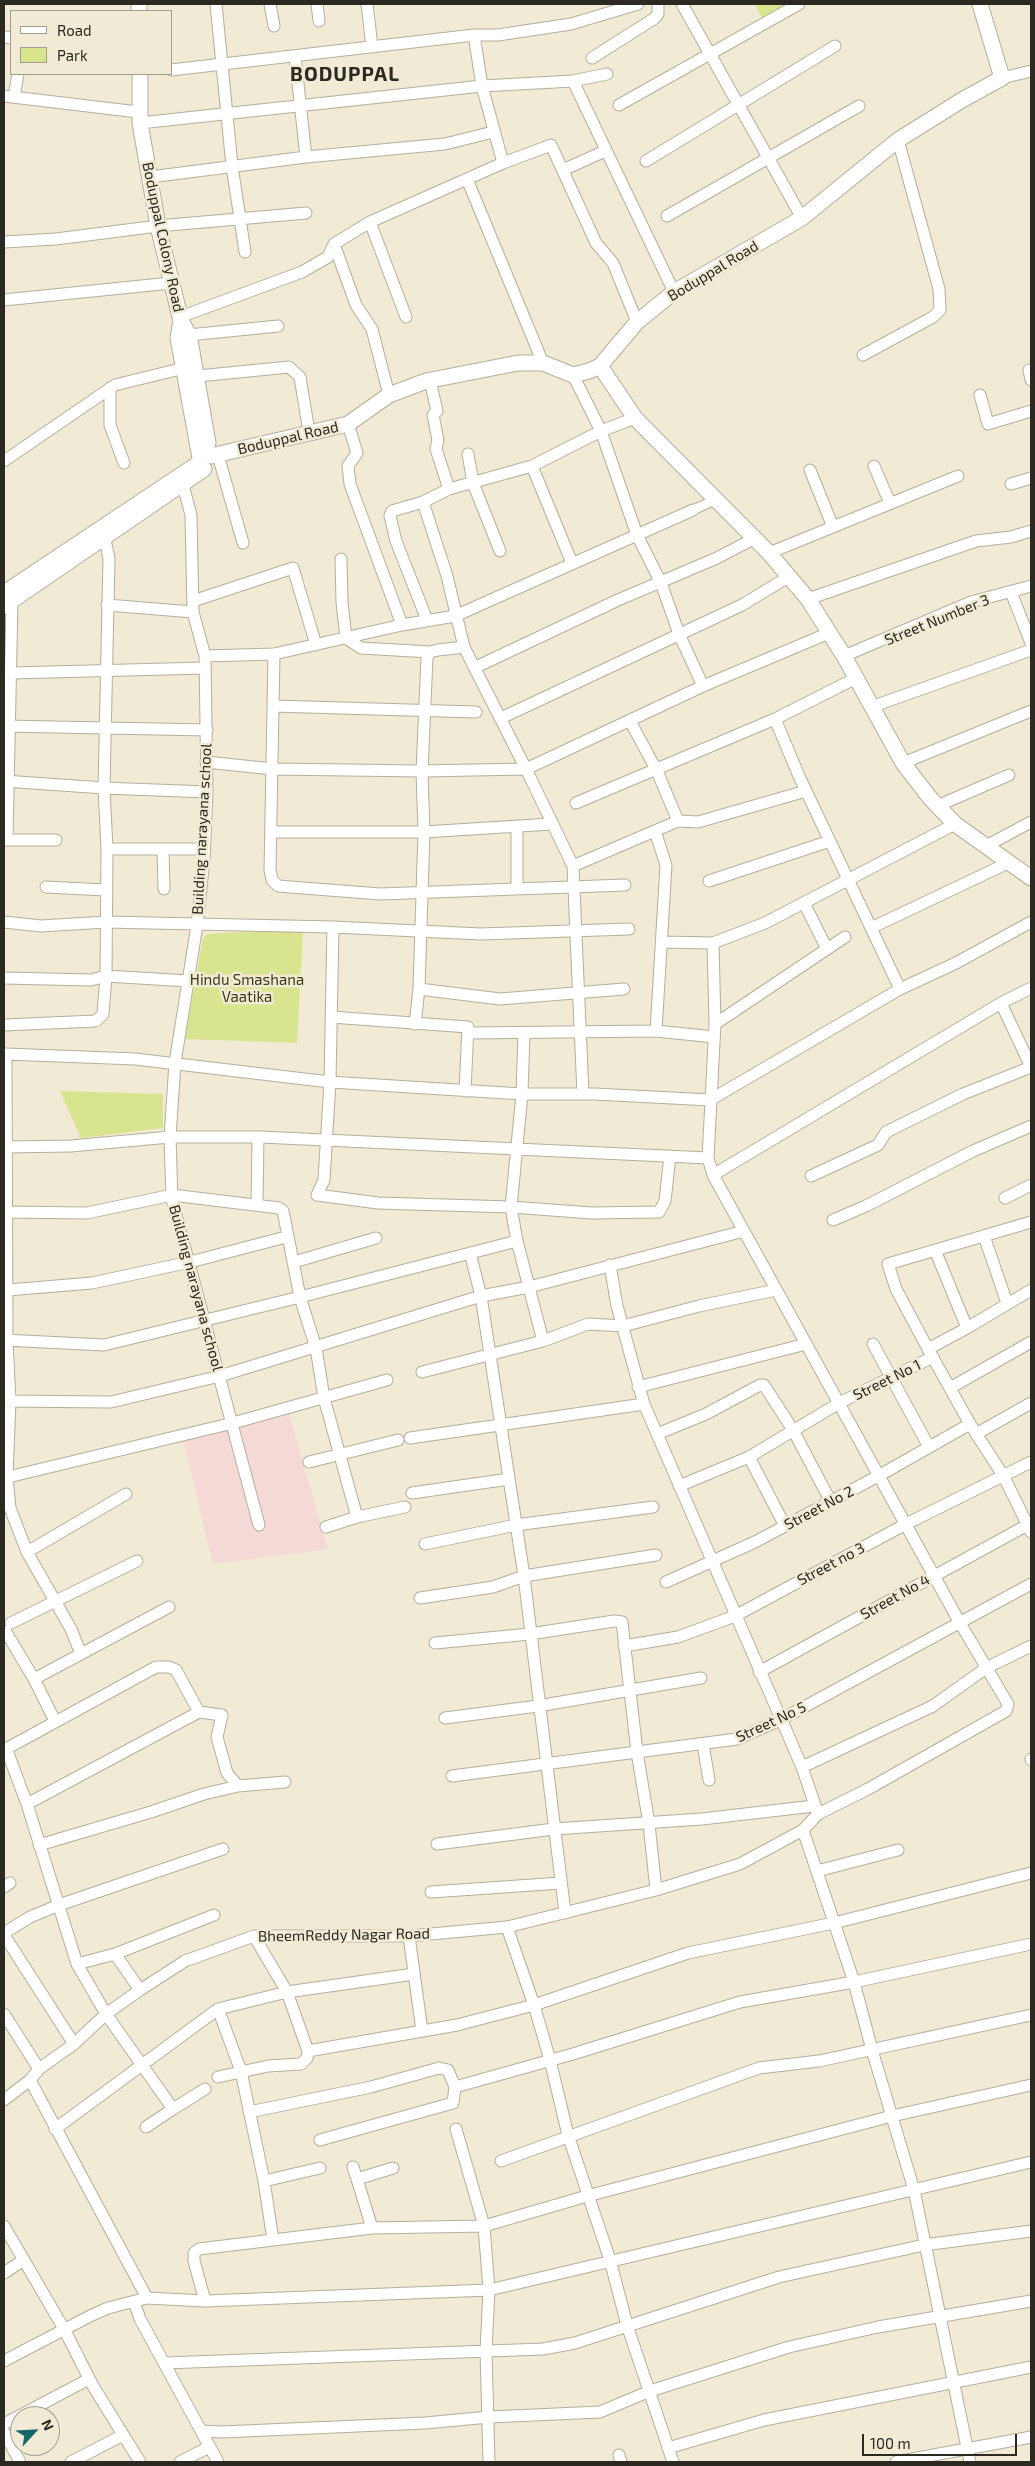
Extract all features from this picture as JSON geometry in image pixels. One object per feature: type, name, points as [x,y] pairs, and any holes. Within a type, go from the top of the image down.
[{"type":"street","points":[[216,4],[232,166],[245,252]]},
{"type":"street","points":[[270,4],[274,26]]},
{"type":"street","points":[[317,4],[319,21]]},
{"type":"street","points":[[367,4],[372,47]]},
{"type":"street","points":[[172,70],[474,35],[498,35],[571,24],[638,4]]},
{"type":"street","points":[[592,58],[655,18],[658,14],[658,4]]},
{"type":"street","points":[[682,4],[802,218]]},
{"type":"street","points":[[619,106],[799,4]]},
{"type":"street","points":[[980,4],[1002,78]]},
{"type":"street","points":[[474,35],[482,86],[503,163]]},
{"type":"street","points":[[646,161],[835,46]]},
{"type":"street","points":[[296,56],[306,157]]},
{"type":"street","name":"Boduppal Road","points":[[600,366],[637,322],[674,292],[802,218],[898,140],[962,100],[1002,78],[1031,71]]},
{"type":"street","points":[[18,75],[9,97],[139,118],[227,115],[482,86],[572,81],[608,74]]},
{"type":"street","name":"Boduppal Colony Road","points":[[140,75],[139,118],[158,226],[180,319],[178,338],[189,374]]},
{"type":"street","points":[[572,81],[674,292]]},
{"type":"street","points":[[668,216],[770,159],[859,106]]},
{"type":"street","points":[[150,177],[306,157],[445,144],[493,132]]},
{"type":"street","points":[[863,355],[933,317],[940,310],[939,289],[898,140]]},
{"type":"street","points":[[243,543],[207,460],[189,374],[189,336],[180,319],[302,272],[328,257],[334,244],[370,222],[503,163],[551,145],[596,243],[613,263],[637,322]]},
{"type":"street","points":[[563,170],[605,151]]},
{"type":"street","points":[[467,179],[543,364]]},
{"type":"street","points":[[4,242],[56,239],[158,226],[306,213]]},
{"type":"street","points":[[370,222],[406,317]]},
{"type":"street","points":[[334,244],[356,305],[372,329],[389,395]]},
{"type":"street","points":[[4,300],[171,283]]},
{"type":"street","points":[[189,336],[278,326]]},
{"type":"street","name":"Boduppal Road","points":[[6,600],[207,460],[309,432],[348,424],[389,395],[430,380],[518,363],[543,364],[573,375]]},
{"type":"street","points":[[702,686],[679,634],[661,584],[637,535],[601,431],[573,375],[600,366],[635,418],[715,500],[770,552],[808,599],[844,656],[903,763],[937,806],[955,824],[1031,878]]},
{"type":"street","points":[[4,461],[110,388],[142,377],[289,367],[300,378],[309,432]]},
{"type":"street","points":[[430,380],[437,411],[432,415],[438,440],[436,450],[449,489]]},
{"type":"street","points":[[110,388],[110,425],[124,463]]},
{"type":"street","points":[[980,394],[988,424],[1031,411]]},
{"type":"street","points":[[427,620],[396,541],[390,516],[392,512],[423,502],[449,489],[532,466],[601,431],[635,418]]},
{"type":"street","points":[[348,424],[357,453],[348,466],[350,484],[402,625]]},
{"type":"street","points":[[468,454],[473,482],[500,551]]},
{"type":"street","name":"Boduppal Road","points":[[103,532],[183,485],[207,460]]},
{"type":"street","points":[[532,466],[572,563]]},
{"type":"street","points":[[874,466],[890,503]]},
{"type":"street","points":[[810,470],[833,527]]},
{"type":"street","points":[[770,552],[958,476]]},
{"type":"street","points":[[1011,484],[1031,478]]},
{"type":"street","name":"Building narayana school","points":[[183,485],[191,515],[193,606],[205,656],[208,730],[204,849],[197,926],[175,1063],[170,1137],[172,1195],[259,1525]]},
{"type":"street","points":[[205,656],[274,654],[402,625],[455,616],[715,500]]},
{"type":"street","points":[[423,502],[447,576],[455,616],[464,647],[476,667],[573,866],[583,1094]]},
{"type":"street","points":[[808,599],[976,541],[1031,531]]},
{"type":"street","points":[[4,1025],[96,1021],[103,1014],[106,976],[105,890],[107,849],[104,788],[109,558],[103,532]]},
{"type":"street","points":[[476,667],[618,600],[661,584],[755,538]]},
{"type":"street","points":[[341,560],[342,602],[346,638],[361,648],[430,652],[464,647]]},
{"type":"street","points":[[107,605],[193,606],[293,568],[316,645]]},
{"type":"street","points":[[501,718],[742,605],[790,576]]},
{"type":"street","name":"Street Number 3","points":[[844,656],[971,602],[1031,586]]},
{"type":"street","points":[[1011,592],[1031,643]]},
{"type":"street","points":[[6,600],[11,673],[7,726],[6,840],[56,840]]},
{"type":"street","points":[[206,762],[273,769],[422,771],[526,769],[702,686],[829,633]]},
{"type":"street","points":[[871,707],[1031,650]]},
{"type":"street","points":[[415,1024],[419,989],[424,832],[422,771],[424,711],[427,658],[430,652]]},
{"type":"street","points":[[274,654],[270,870],[272,880],[278,886],[380,894],[625,885]]},
{"type":"street","points":[[11,673],[205,668]]},
{"type":"street","points":[[576,803],[657,771],[775,719],[856,678]]},
{"type":"street","points":[[272,706],[476,712]]},
{"type":"street","points":[[903,763],[1031,711]]},
{"type":"street","points":[[775,719],[806,791],[900,990]]},
{"type":"street","points":[[630,721],[657,771],[678,821]]},
{"type":"street","points":[[7,726],[208,730]]},
{"type":"street","points":[[937,806],[1009,775]]},
{"type":"street","points":[[6,781],[104,788],[207,792]]},
{"type":"street","points":[[573,866],[678,821],[698,822],[806,791]]},
{"type":"street","points":[[986,846],[1031,822]]},
{"type":"street","points":[[271,832],[424,832],[551,824]]},
{"type":"street","points":[[663,942],[713,943],[765,923],[849,881],[955,824]]},
{"type":"street","points":[[517,827],[517,888]]},
{"type":"street","points":[[655,832],[666,865],[663,942],[656,1032]]},
{"type":"street","points":[[709,881],[830,841]]},
{"type":"street","points":[[107,849],[204,849]]},
{"type":"street","points":[[164,849],[164,890]]},
{"type":"street","points":[[871,928],[1010,862]]},
{"type":"street","points":[[46,887],[105,890]]},
{"type":"street","points":[[804,903],[827,949]]},
{"type":"street","points":[[4,922],[41,926],[106,922],[197,926],[333,927],[481,934],[629,929]]},
{"type":"street","points":[[81,1654],[56,1602],[27,1552],[10,1508],[5,1478],[7,1401],[5,1340],[8,1290],[5,1212],[5,1054],[175,1063],[330,1082],[465,1091],[710,1100],[900,990],[956,964],[1031,922]]},
{"type":"street","points":[[333,927],[330,1082],[324,1180],[317,1195],[378,1204],[511,1208],[592,1213],[659,1212],[665,1201],[670,1156]]},
{"type":"street","points":[[715,1024],[845,937]]},
{"type":"street","points":[[437,1844],[554,1829],[649,1824],[816,1810],[868,1789],[1006,1711],[1008,1704],[960,1623],[936,1575],[906,1524],[841,1402],[806,1344],[713,1174],[708,1158],[715,1024],[713,943]]},
{"type":"street","points":[[4,978],[91,980],[106,976],[188,981]]},
{"type":"street","points":[[713,1174],[1001,1003],[1031,988]]},
{"type":"street","points":[[419,989],[500,999],[624,989]]},
{"type":"street","points":[[811,1176],[878,1145],[886,1132],[963,1094],[1031,1067],[1001,1003]]},
{"type":"street","points":[[331,1017],[468,1027],[465,1091]]},
{"type":"street","points":[[469,1033],[581,1031],[656,1032],[714,1036]]},
{"type":"street","points":[[524,1033],[518,1149],[511,1208],[517,1240],[543,1341]]},
{"type":"street","points":[[833,1220],[866,1206],[973,1150],[1031,1126]]},
{"type":"street","points":[[5,1147],[71,1146],[170,1137],[258,1137],[708,1158]]},
{"type":"street","points":[[257,1204],[258,1137]]},
{"type":"street","points":[[1005,1198],[1031,1186]]},
{"type":"street","points":[[5,1212],[87,1213],[172,1195],[275,1206],[283,1212],[286,1237],[294,1262],[300,1297],[316,1348],[324,1398],[357,1517]]},
{"type":"street","points":[[1030,1527],[1004,1477],[973,1429],[930,1353],[896,1289],[888,1264],[1031,1222]]},
{"type":"street","points":[[7,1401],[111,1402],[220,1376],[481,1296],[529,1287],[610,1264],[744,1231]]},
{"type":"street","points":[[984,1236],[1007,1303]]},
{"type":"street","points":[[8,1290],[92,1284],[190,1262],[286,1237]]},
{"type":"street","points":[[294,1262],[376,1238]]},
{"type":"street","points":[[5,1340],[104,1345],[300,1297],[517,1240]]},
{"type":"street","points":[[935,1250],[966,1328]]},
{"type":"street","points":[[470,1253],[481,1296],[524,1576],[538,1706],[565,1913]]},
{"type":"street","points":[[610,1264],[623,1326],[644,1404],[759,1672],[802,1767],[816,1810]]},
{"type":"street","points":[[422,1372],[543,1341],[588,1324],[623,1326],[699,1306],[776,1290]]},
{"type":"street","name":"Street No 1","points":[[679,1486],[749,1457],[841,1402],[890,1378],[966,1328],[1031,1290]]},
{"type":"street","points":[[950,1388],[1031,1342]]},
{"type":"street","points":[[638,1387],[806,1344]]},
{"type":"street","points":[[873,1344],[929,1447]]},
{"type":"street","points":[[5,1478],[233,1423],[387,1380]]},
{"type":"street","points":[[657,1434],[706,1414],[760,1384],[768,1388],[793,1430],[831,1502]]},
{"type":"street","points":[[973,1429],[1031,1403]]},
{"type":"street","points":[[309,1462],[404,1439],[644,1404]]},
{"type":"street","name":"Street No 2","points":[[666,1582],[757,1541],[929,1447],[973,1429]]},
{"type":"street","points":[[749,1457],[786,1526]]},
{"type":"street","name":"Street no 3","points":[[624,1646],[678,1637],[735,1616],[906,1524],[1031,1462]]},
{"type":"street","points":[[412,1493],[509,1480]]},
{"type":"street","points":[[27,1552],[126,1494]]},
{"type":"street","points":[[326,1527],[357,1517],[404,1506]]},
{"type":"street","points":[[425,1544],[516,1525],[653,1507]]},
{"type":"street","name":"Street No 4","points":[[759,1672],[936,1575],[1030,1527]]},
{"type":"street","points":[[420,1598],[493,1587],[524,1576],[656,1555]]},
{"type":"street","points":[[55,1721],[9,1628],[137,1560]]},
{"type":"street","name":"Street No 5","points":[[452,1776],[737,1740],[780,1720],[1031,1584]]},
{"type":"street","points":[[34,1679],[170,1607]]},
{"type":"street","points":[[435,1643],[530,1634],[614,1621],[622,1622],[656,1890]]},
{"type":"street","points":[[802,1767],[933,1706],[986,1668],[1031,1646]]},
{"type":"street","points":[[174,2109],[106,2014],[77,1964],[27,1804],[5,1749],[162,1666],[176,1670],[199,1712]]},
{"type":"street","points":[[445,1718],[538,1706],[630,1688],[701,1678]]},
{"type":"street","points":[[27,1804],[199,1712],[222,1715],[217,1737],[227,1773],[238,1786]]},
{"type":"street","points":[[703,1744],[709,1780]]},
{"type":"street","points":[[39,1845],[151,1812],[186,1799],[238,1786],[284,1782]]},
{"type":"street","name":"BheemReddy Nagar Road","points":[[5,2096],[30,2080],[39,2069],[74,2044],[106,2014],[185,1961],[254,1936],[409,1936],[507,1927],[656,1890],[740,1864],[803,1830],[816,1810]]},
{"type":"street","points":[[803,1830],[854,1982],[872,2050],[914,2190],[970,2462]]},
{"type":"street","points":[[74,2044],[4,1934],[30,1917],[59,1905],[223,1849]]},
{"type":"street","points":[[817,1871],[898,1850]]},
{"type":"street","points":[[308,2051],[458,2025],[534,2005],[688,1953],[834,1923],[1031,1873]]},
{"type":"street","points":[[431,1892],[561,1883]]},
{"type":"street","points":[[77,1964],[115,1954],[214,1914]]},
{"type":"street","points":[[507,1927],[534,2005],[550,2060],[568,2135],[610,2260],[627,2325],[673,2462]]},
{"type":"street","points":[[218,2077],[268,2066],[301,2064],[307,2058],[308,2051],[287,1992],[254,1936]]},
{"type":"street","points":[[409,1936],[422,2031]]},
{"type":"street","points":[[454,2087],[740,2002],[854,1982],[1031,1944]]},
{"type":"street","points":[[115,1954],[140,1990]]},
{"type":"street","points":[[55,2129],[218,2009],[287,1992],[414,1974]]},
{"type":"street","points":[[218,2009],[241,2071],[264,2181],[273,2240]]},
{"type":"street","points":[[4,2014],[39,2069]]},
{"type":"street","points":[[501,2161],[568,2135],[759,2068],[819,2061],[1031,2015]]},
{"type":"street","points":[[249,2112],[371,2087],[439,2068],[448,2070],[454,2087],[455,2100],[450,2104],[320,2140]]},
{"type":"street","points":[[30,2080],[147,2298]]},
{"type":"street","points":[[205,2301],[194,2261],[194,2253],[206,2248],[372,2228],[484,2226],[587,2196],[892,2116],[1031,2085]]},
{"type":"street","points":[[146,2127],[204,2090]]},
{"type":"street","points":[[456,2129],[484,2226],[489,2290],[486,2351],[489,2462]]},
{"type":"street","points":[[4,2361],[108,2308],[147,2298],[205,2301],[489,2290],[518,2285],[610,2260],[1031,2162]]},
{"type":"street","points":[[353,2167],[372,2228]]},
{"type":"street","points":[[264,2181],[320,2168]]},
{"type":"street","points":[[357,2179],[393,2168]]},
{"type":"street","points":[[4,2226],[22,2261],[64,2329],[89,2379],[140,2462]]},
{"type":"street","points":[[165,2363],[398,2356],[543,2349],[575,2343],[779,2277],[924,2245],[1031,2232]]},
{"type":"street","points":[[4,2272],[22,2261]]},
{"type":"street","points":[[201,2431],[222,2432],[416,2423],[489,2416],[546,2416],[600,2412],[650,2391],[789,2347],[878,2327],[1031,2301]]},
{"type":"street","points":[[134,2302],[140,2319],[218,2462]]},
{"type":"street","points":[[668,2448],[764,2420],[1031,2367]]},
{"type":"street","points":[[4,2424],[89,2379]]},
{"type":"street","points":[[4,2432],[20,2462]]},
{"type":"street","points":[[71,2462],[123,2435]]},
{"type":"street","points":[[896,2462],[1031,2437]]},
{"type":"street","points":[[180,2462],[209,2447]]},
{"type":"shaded area","points":[[289,1413],[328,1549],[213,1564],[183,1439]]},
{"type":"green space","points":[[755,4],[788,4],[762,19]]},
{"type":"green space","name":"Hindu Smashana Vaatika","points":[[271,930],[303,931],[297,1043],[185,1039],[203,938],[208,934]]},
{"type":"green space","points":[[60,1091],[163,1094],[163,1128],[81,1138]]},
{"type":"district","name":"BODUPPAL","points":[[345,74]]}]
